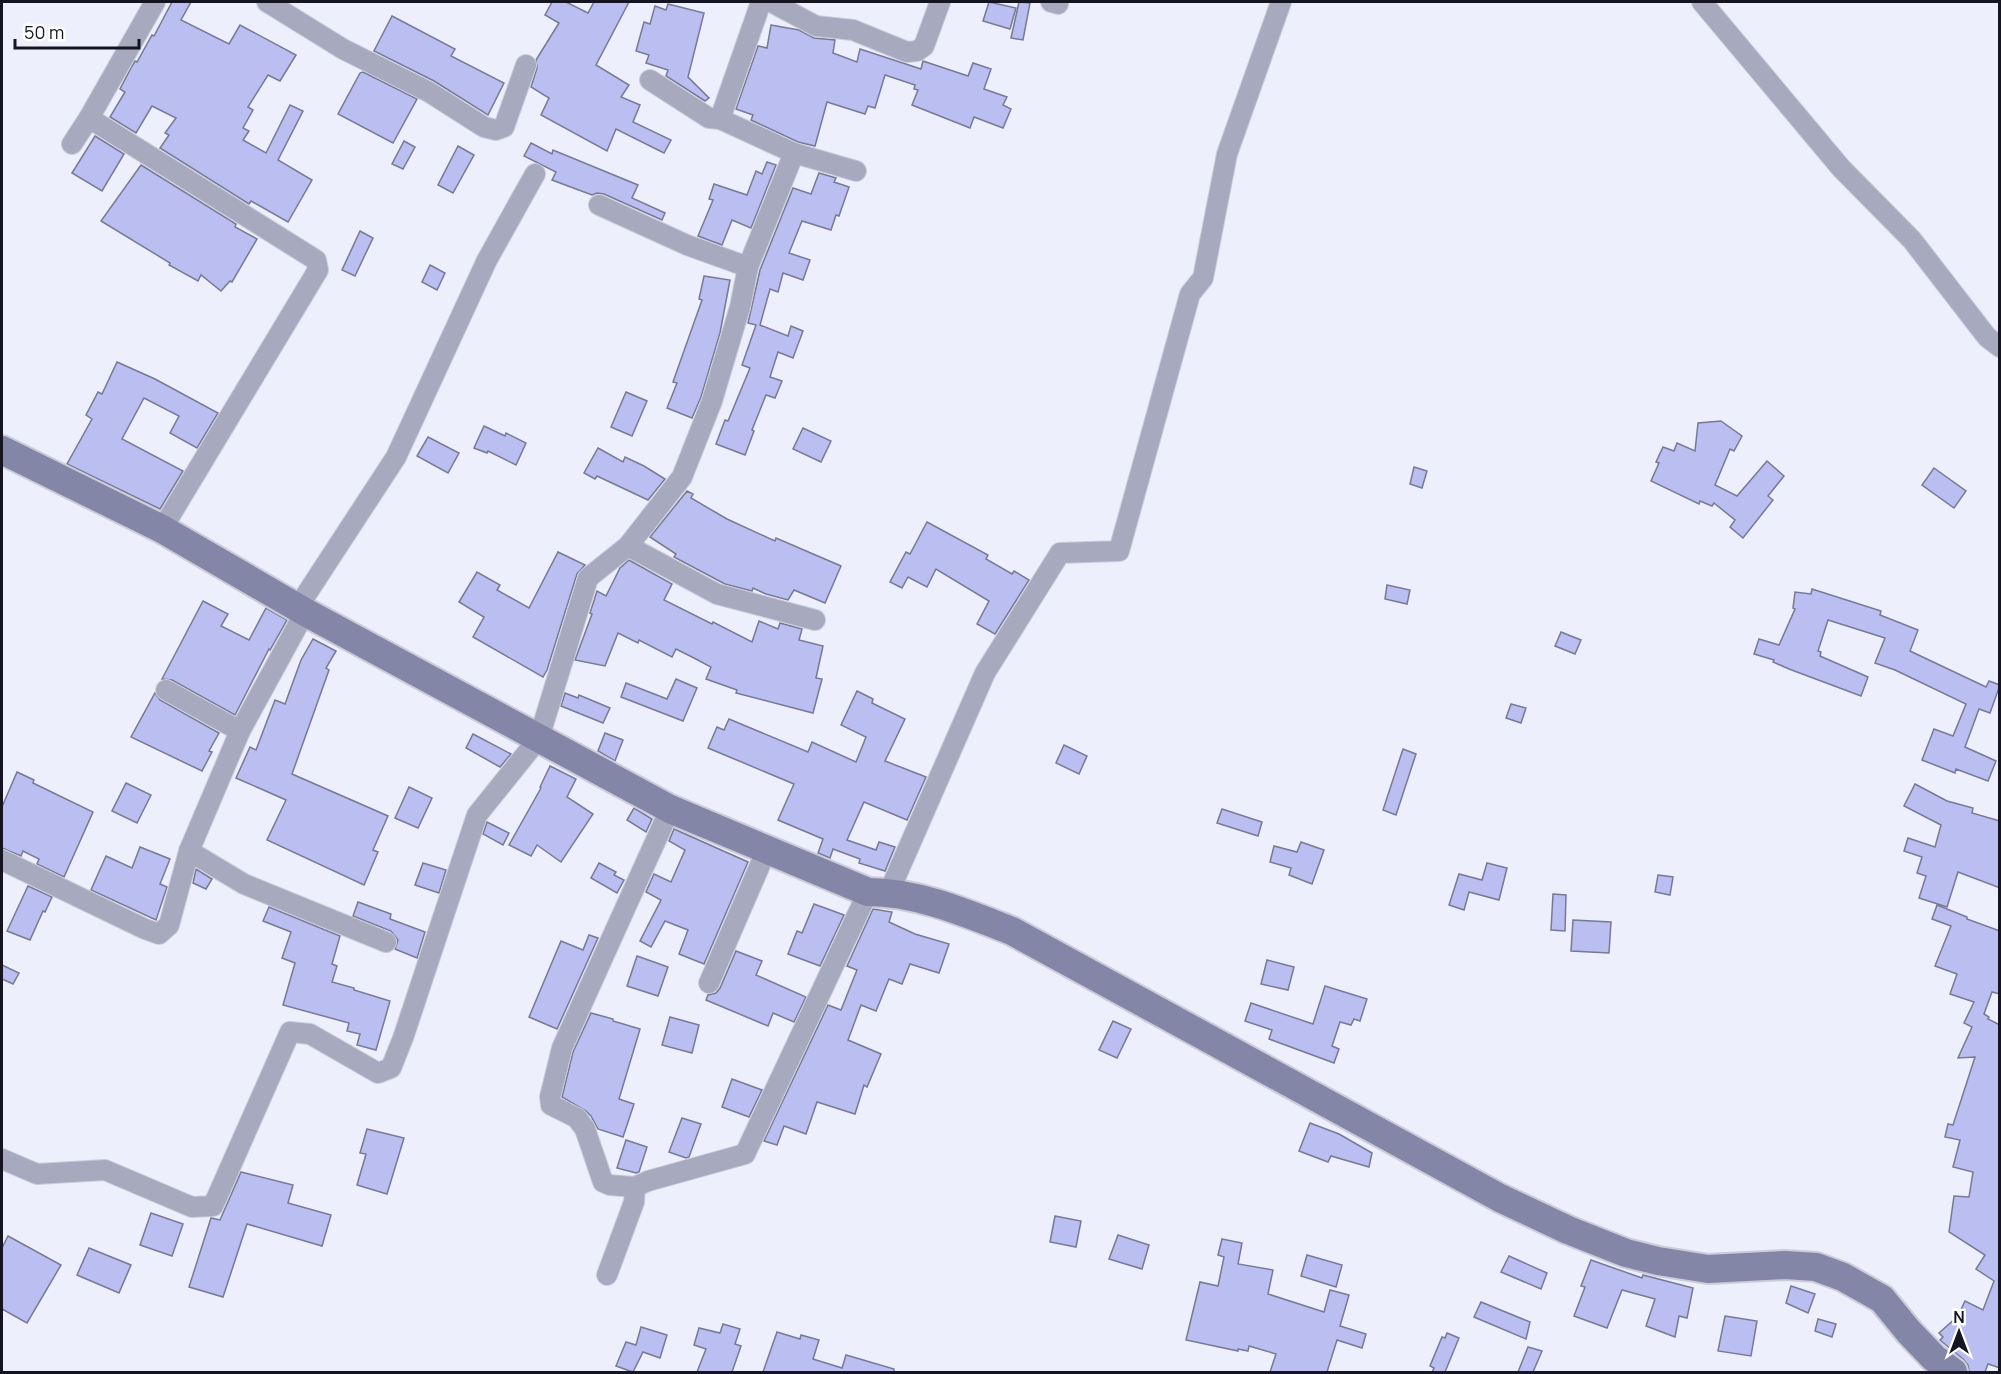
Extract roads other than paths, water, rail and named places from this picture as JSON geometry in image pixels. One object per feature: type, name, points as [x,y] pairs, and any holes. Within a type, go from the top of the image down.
[{"type":"street","points":[[72,144],[155,2]]},
{"type":"street","points":[[267,2],[343,49],[429,92],[484,127],[496,130],[504,127],[526,65]]},
{"type":"street","points":[[720,119],[761,2]]},
{"type":"street","points":[[771,2],[816,26],[853,30],[907,52],[917,51],[924,46],[940,2]]},
{"type":"street","points":[[670,809],[562,1048],[550,1097],[551,1105],[577,1118],[585,1129],[603,1182],[610,1185],[635,1187],[648,1181],[746,1154],[985,673],[1060,553],[1119,551],[1190,294],[1203,278],[1227,154],[1281,2]]},
{"type":"street","points":[[1702,2],[1841,168],[1912,240],[1987,337],[2000,347]]},
{"type":"street","points":[[650,80],[709,118],[720,119],[794,153],[856,171]]},
{"type":"street","points":[[89,118],[316,260],[318,264],[318,270],[162,529]]},
{"type":"street","points":[[2,1159],[37,1174],[105,1170],[192,1207],[213,1206],[290,1032],[310,1034],[378,1072],[391,1068],[477,815],[539,738],[588,578],[628,546],[682,477],[712,401],[740,307],[748,267],[794,153]]},
{"type":"street","points":[[2,860],[144,929],[159,934],[169,925],[189,850],[240,731],[302,609],[396,457],[487,260],[535,174]]},
{"type":"street","points":[[599,205],[687,245],[748,267]]},
{"type":"street","points":[[2,450],[162,529],[302,609],[670,809],[878,892],[956,909],[1012,930],[1500,1198],[1568,1230],[1626,1252],[1658,1261],[1708,1269],[1785,1265],[1816,1267],[1843,1277],[1882,1299],[1925,1349],[1953,1372]]},
{"type":"street","points":[[628,546],[717,594],[815,620]]},
{"type":"street","points":[[166,690],[240,731]]},
{"type":"street","points":[[710,983],[767,849]]},
{"type":"street","points":[[189,850],[244,884],[386,942]]},
{"type":"street","points":[[607,1275],[634,1202],[635,1187]]}]
